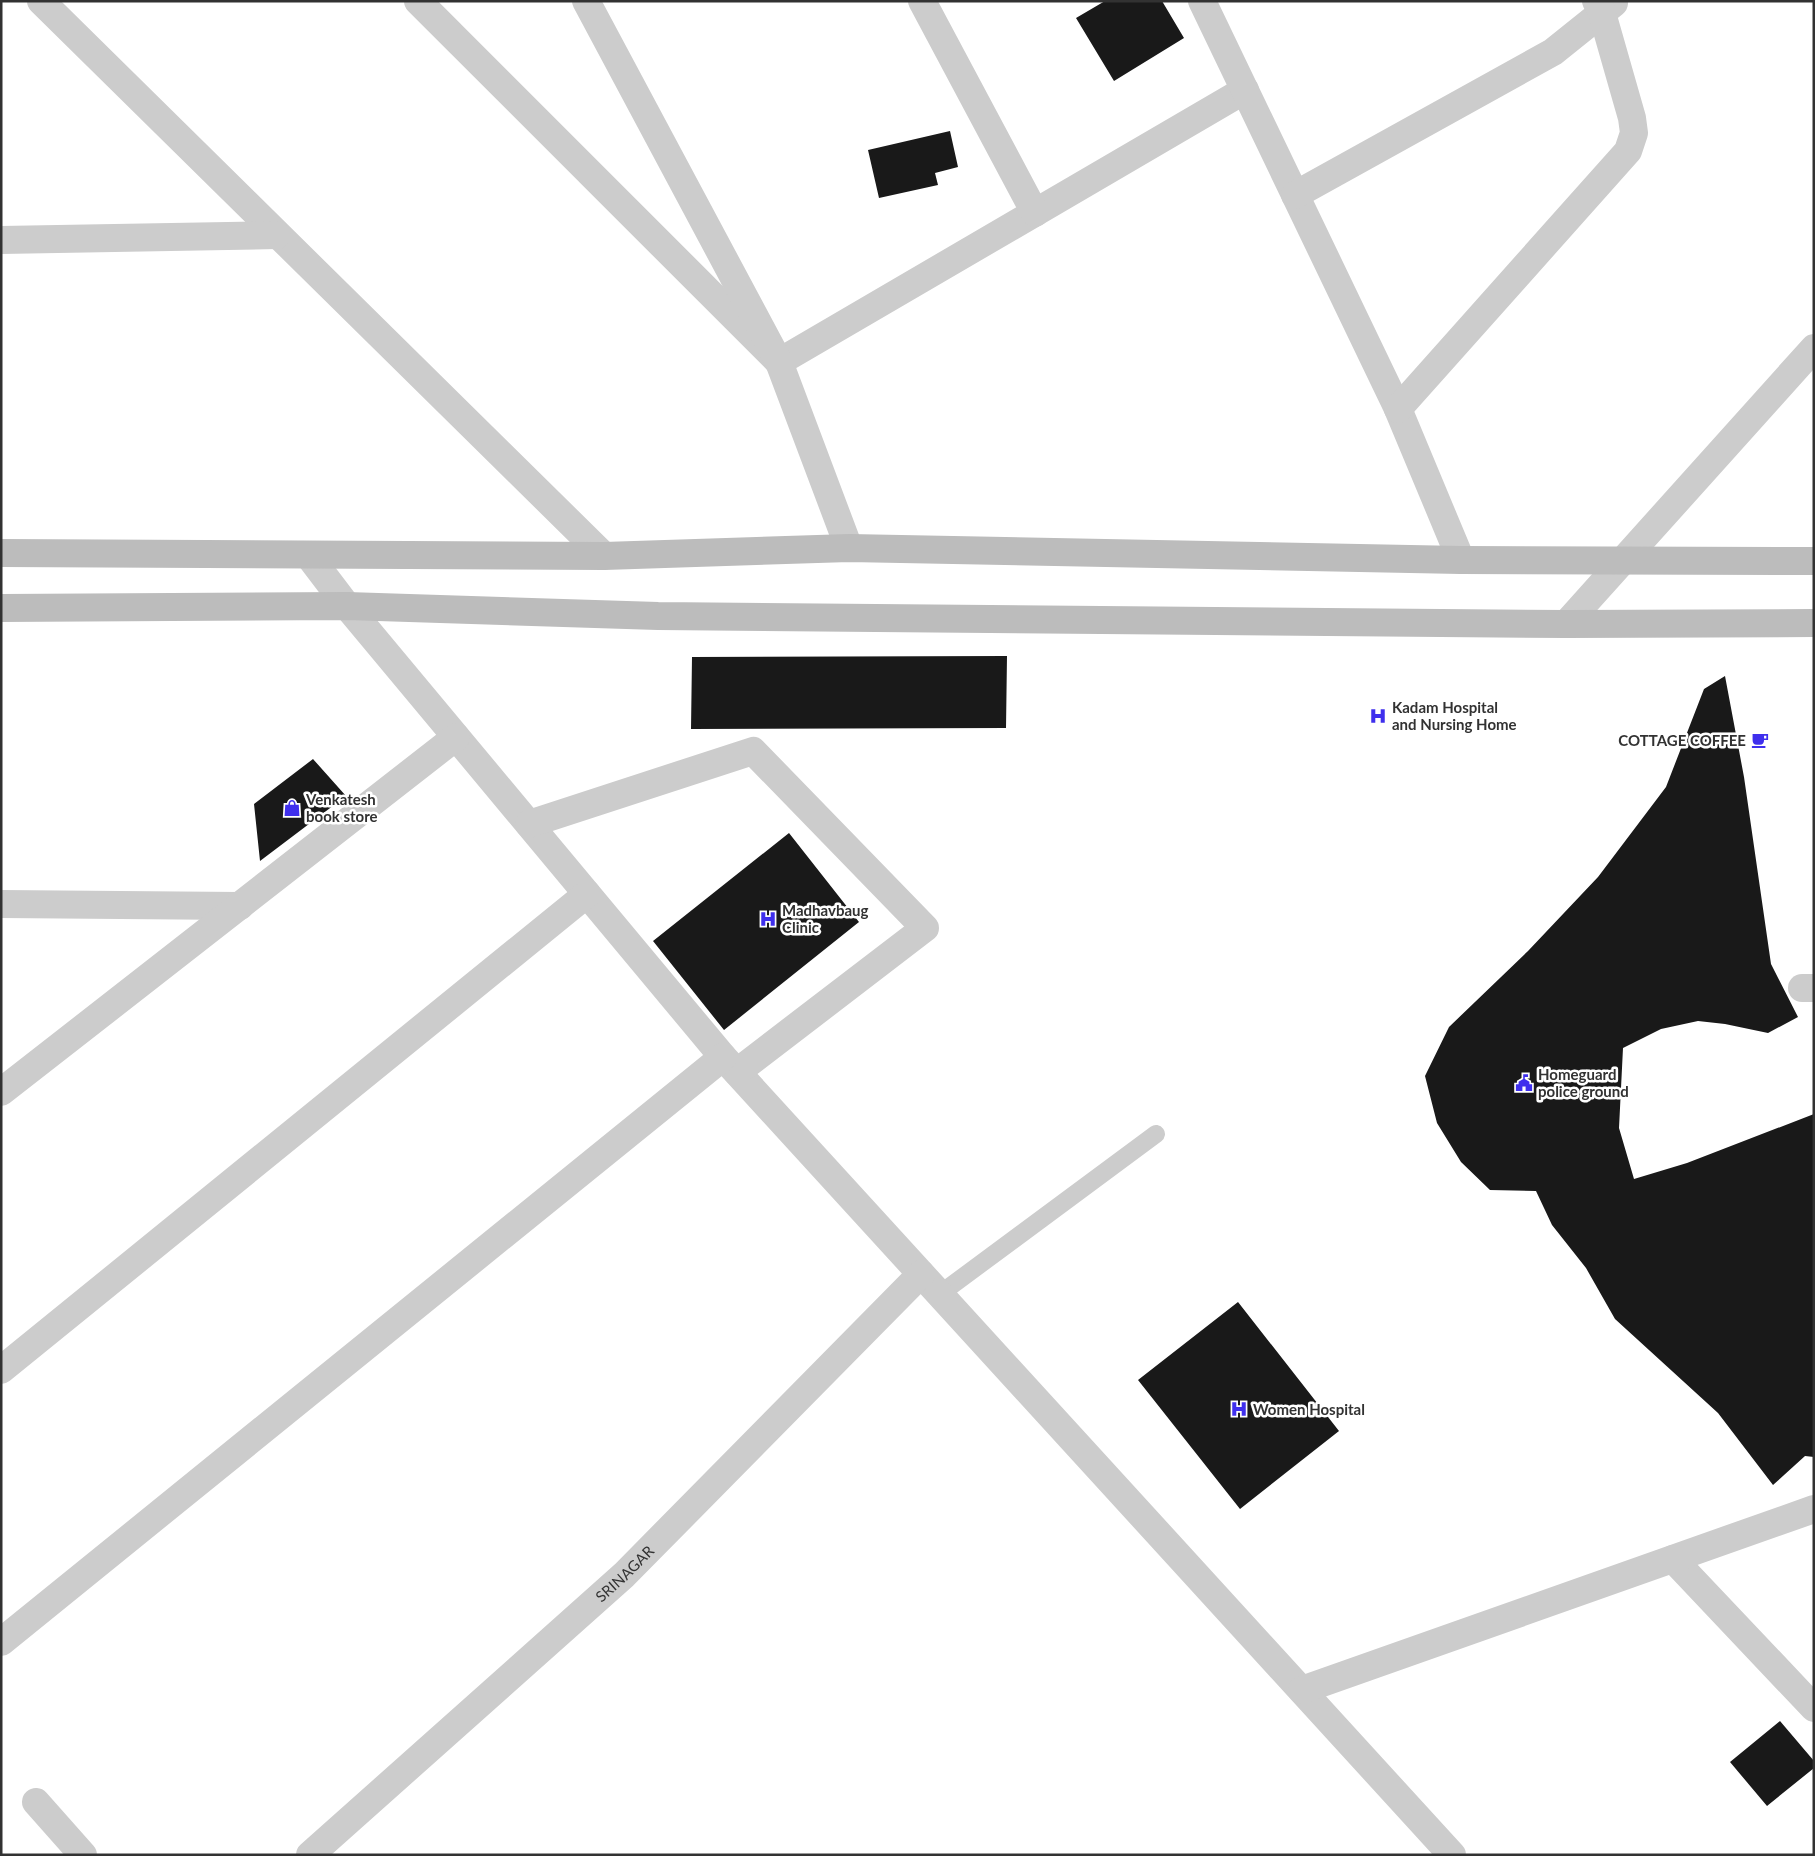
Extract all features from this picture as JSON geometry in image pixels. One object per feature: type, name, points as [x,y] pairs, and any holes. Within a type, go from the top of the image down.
[{"type":"main road","points":[[1,553],[604,556],[849,548],[1461,560],[1814,561]]},
{"type":"main road","points":[[1,608],[347,606],[658,616],[1566,624],[1814,623]]},
{"type":"street","points":[[41,1],[604,556]]},
{"type":"street","points":[[418,1],[779,362]]},
{"type":"street","points":[[586,1],[779,362],[849,548]]},
{"type":"street","points":[[922,1],[1035,213]]},
{"type":"street","points":[[1202,1],[1398,409],[1461,560]]},
{"type":"street","points":[[1295,195],[1553,52],[1605,5],[1632,118],[1634,133],[1628,151],[1398,409]]},
{"type":"street","points":[[779,362],[1245,90]]},
{"type":"street","points":[[1,240],[277,235]]},
{"type":"street","points":[[1566,624],[1814,348]]},
{"type":"street","points":[[309,556],[347,606],[730,1064],[1452,1855]]},
{"type":"street","points":[[1,1092],[456,737]]},
{"type":"street","points":[[1,1642],[730,1064],[925,928],[753,751],[529,824]]},
{"type":"street","points":[[1,1370],[587,894]]},
{"type":"street","points":[[1,904],[240,906]]},
{"type":"street","name":"SRINAGAR","points":[[310,1855],[624,1574],[931,1284]]},
{"type":"street","points":[[1302,1690],[1814,1509]]},
{"type":"street","points":[[1673,1559],[1814,1708]]},
{"type":"street","points":[[36,1802],[83,1855]]},
{"type":"lane","points":[[931,1284],[1156,1134]]},
{"type":"building","points":[[1105,1],[1162,1],[1184,38],[1114,81],[1076,18]]},
{"type":"building","points":[[950,131],[958,167],[935,173],[938,185],[879,198],[868,150]]},
{"type":"building","points":[[1007,656],[1006,728],[691,729],[692,657]]},
{"type":"building","name":"Homeguard police ground","points":[[1725,676],[1744,777],[1771,964],[1798,1017],[1768,1033],[1725,1024],[1698,1021],[1661,1029],[1623,1048],[1619,1128],[1634,1179],[1687,1163],[1814,1114],[1814,1457],[1805,1456],[1773,1485],[1718,1413],[1615,1319],[1586,1268],[1552,1225],[1536,1191],[1490,1190],[1461,1162],[1437,1123],[1425,1076],[1449,1027],[1528,951],[1598,877],[1666,787],[1704,689]]},
{"type":"building","points":[[313,759],[346,796],[260,861],[254,804]]},
{"type":"building","points":[[789,833],[859,922],[724,1030],[653,941]]},
{"type":"building","points":[[1238,1302],[1339,1431],[1240,1509],[1138,1380]]},
{"type":"building","points":[[1780,1721],[1814,1761],[1814,1768],[1767,1806],[1730,1762]]},
{"type":"place","name":"Kadam Hospital and Nursing Home","points":[[1378,716]]},
{"type":"place","name":"COTTAGE COFFEE","points":[[1760,740]]},
{"type":"place","name":"Venkatesh book store","points":[[292,808]]},
{"type":"place","name":"Madhavbaug Clinic","points":[[768,919]]},
{"type":"place","name":"Homeguard police ground","points":[[1524,1083]]},
{"type":"place","name":"Women Hospital","points":[[1239,1409]]}]
